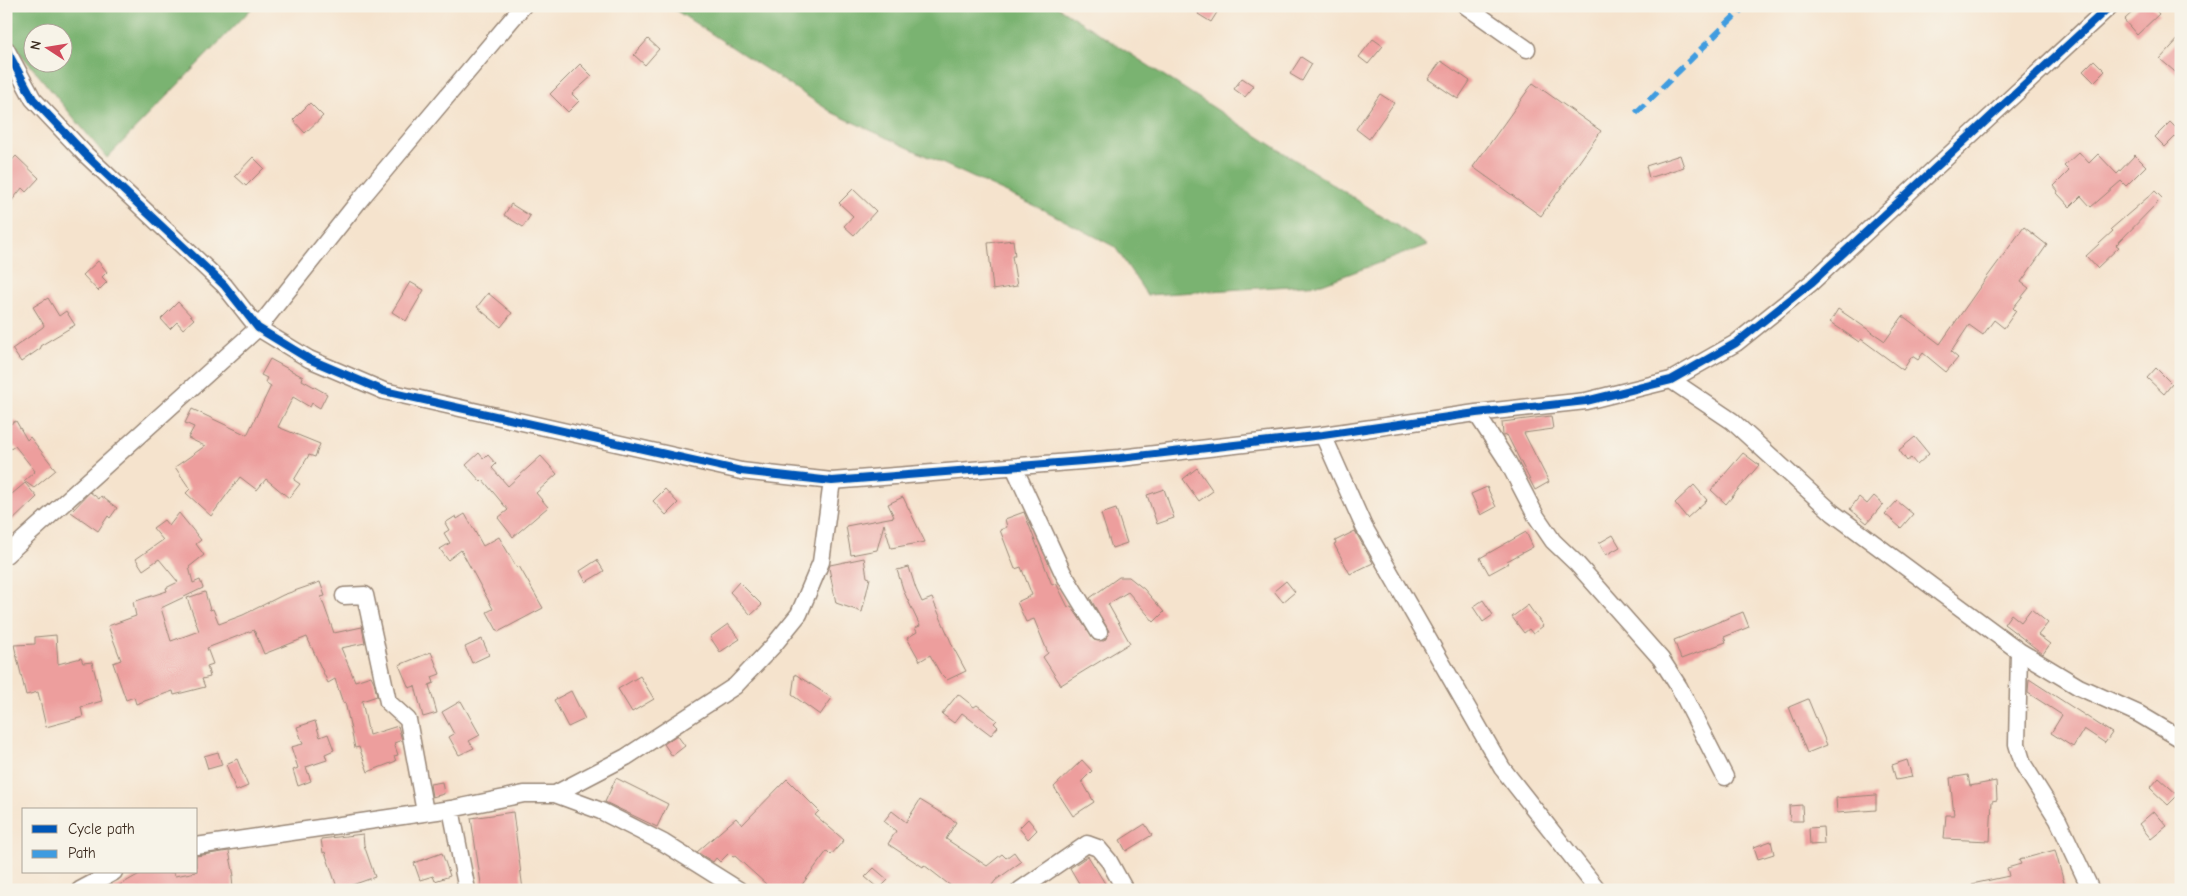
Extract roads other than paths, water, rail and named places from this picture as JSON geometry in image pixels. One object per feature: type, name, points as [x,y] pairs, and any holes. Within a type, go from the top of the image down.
[{"type":"street","points":[[6,556],[258,328],[358,202],[523,6]]},
{"type":"street","points":[[1466,6],[1527,49]]},
{"type":"street","points":[[6,48],[33,99],[85,154],[224,285],[258,328],[309,359],[384,391],[741,471],[832,481],[1120,458],[1323,435],[1476,413],[1586,400],[1671,380],[1736,343],[1811,283],[2110,6]]},
{"type":"street","points":[[1671,380],[1732,421],[1833,513],[2019,651],[2079,687],[2139,714],[2181,739]]},
{"type":"street","points":[[1476,413],[1508,462],[1536,516],[1553,541],[1577,564],[1636,630],[1670,673],[1699,723],[1725,777]]},
{"type":"street","points":[[1323,435],[1364,527],[1502,768],[1598,890]]},
{"type":"street","points":[[1014,467],[1063,573],[1099,632]]},
{"type":"street","points":[[555,794],[626,757],[735,686],[773,646],[799,614],[821,562],[832,481]]},
{"type":"street","points":[[344,596],[365,596],[388,702],[408,720],[425,812]]},
{"type":"street","points":[[2019,651],[2019,757],[2058,820],[2091,890]]},
{"type":"street","points":[[198,846],[451,809],[524,794],[555,794],[601,811],[648,835],[739,890]]},
{"type":"street","points":[[451,809],[467,890]]},
{"type":"street","points":[[1020,890],[1088,844],[1098,848],[1109,861],[1125,890]]},
{"type":"street","points":[[80,890],[110,874]]}]
